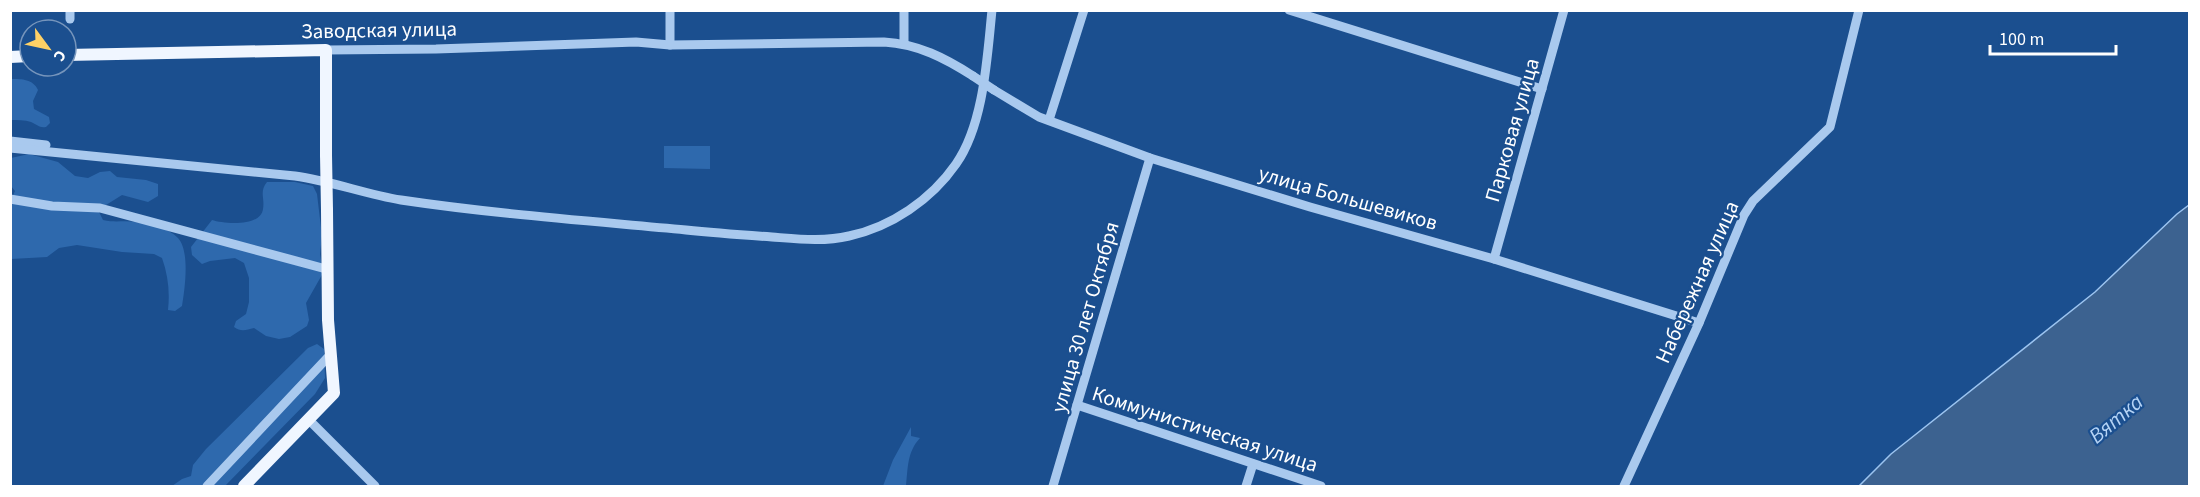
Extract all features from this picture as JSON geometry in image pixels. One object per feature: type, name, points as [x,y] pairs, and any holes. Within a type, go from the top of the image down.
[{"type":"main road","name":"Заводская улица","points":[[78,56],[326,50]]},
{"type":"main road","points":[[244,486],[334,393],[326,269],[326,50]]},
{"type":"street","points":[[670,10],[670,45]]},
{"type":"street","points":[[904,10],[904,44]]},
{"type":"street","points":[[10,148],[295,176],[330,181],[399,200],[466,208],[717,233],[807,239],[838,238],[880,226],[911,209],[934,189],[956,164],[970,138],[976,117],[992,10]]},
{"type":"street","points":[[1049,120],[1084,10]]},
{"type":"street","points":[[1289,10],[1542,89]]},
{"type":"street","name":"Парковая улица","points":[[1494,259],[1564,10]]},
{"type":"street","name":"Набережная улица","points":[[1624,486],[1699,323],[1738,226],[1753,201],[1830,127],[1859,10]]},
{"type":"street","name":"Заводская улица","points":[[326,50],[436,49],[636,42],[670,45],[904,44],[943,57],[994,90]]},
{"type":"street","name":"улица Большевиков","points":[[994,90],[1049,120],[1150,158],[1306,206],[1494,259],[1699,323]]},
{"type":"street","points":[[10,141],[46,145]]},
{"type":"street","name":"улица 30 лет Октября","points":[[1053,486],[1150,158]]},
{"type":"street","points":[[10,199],[52,206],[100,208],[326,269]]},
{"type":"street","points":[[207,486],[330,355]]},
{"type":"street","name":"Коммунистическая улица","points":[[1077,405],[1321,486]]},
{"type":"street","points":[[309,420],[375,486]]},
{"type":"street","points":[[1246,486],[1253,464]]},
{"type":"shaded area","points":[[11,79],[27,80],[36,86],[38,90],[33,101],[34,109],[49,117],[50,123],[46,127],[26,121],[11,120]]},
{"type":"shaded area","points":[[664,146],[710,146],[710,169],[664,168]]},
{"type":"shaded area","points":[[29,154],[58,162],[75,176],[88,178],[100,172],[110,171],[117,177],[146,180],[158,184],[158,196],[148,202],[122,195],[98,210],[103,220],[131,221],[152,225],[169,231],[178,238],[182,244],[185,260],[182,306],[175,311],[168,310],[169,290],[166,271],[162,258],[154,254],[77,245],[59,248],[47,257],[11,259],[10,202],[15,191],[11,186],[11,158]]},
{"type":"shaded area","points":[[267,182],[295,182],[313,186],[317,194],[322,236],[320,254],[323,273],[306,303],[309,320],[307,326],[290,337],[279,339],[266,336],[254,328],[241,330],[234,327],[236,321],[246,314],[249,302],[249,278],[244,263],[235,258],[202,264],[192,255],[191,247],[212,220],[241,223],[256,219],[261,215],[263,189]]},
{"type":"shaded area","points":[[317,344],[324,349],[325,378],[315,394],[225,486],[172,486],[191,476],[193,465],[206,449],[308,348]]},
{"type":"shaded area","points":[[911,427],[911,436],[920,438],[910,455],[906,486],[883,486],[893,460]]},
{"type":"water","name":"Вятка","points":[[2189,205],[2189,486],[1859,486],[1891,454],[2095,292]]}]
